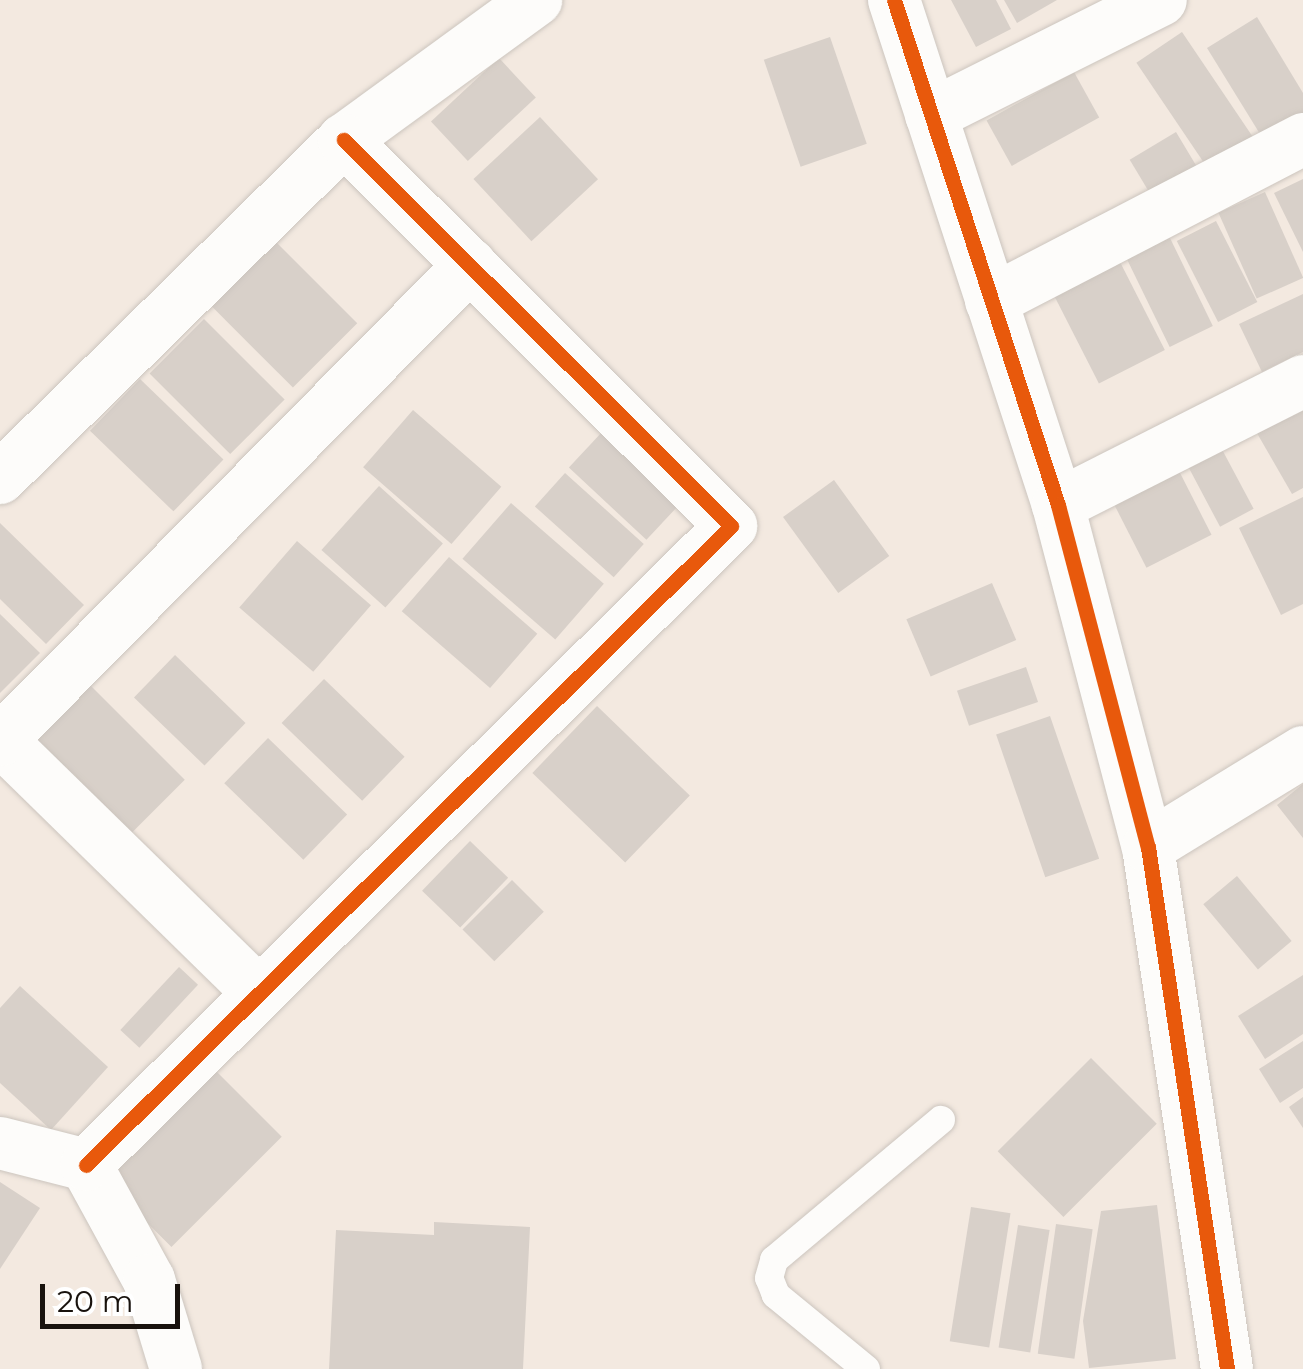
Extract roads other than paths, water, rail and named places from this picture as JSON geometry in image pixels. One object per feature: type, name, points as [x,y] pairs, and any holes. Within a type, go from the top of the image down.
[{"type":"street","points":[[0,478],[344,140],[536,0]]},
{"type":"street","points":[[894,0],[1058,505],[1148,847],[1227,1367]]},
{"type":"street","points":[[931,115],[1162,0]]},
{"type":"street","points":[[991,301],[1303,138]]},
{"type":"street","points":[[86,1165],[731,526],[344,140]]},
{"type":"street","points":[[259,993],[2,740],[470,266]]},
{"type":"street","points":[[1058,505],[1303,382]]},
{"type":"street","points":[[1148,847],[1303,752]]},
{"type":"street","points":[[0,1143],[86,1165],[149,1280],[176,1369]]},
{"type":"lane","points":[[866,1369],[776,1295],[769,1278],[774,1260],[941,1120]]}]
